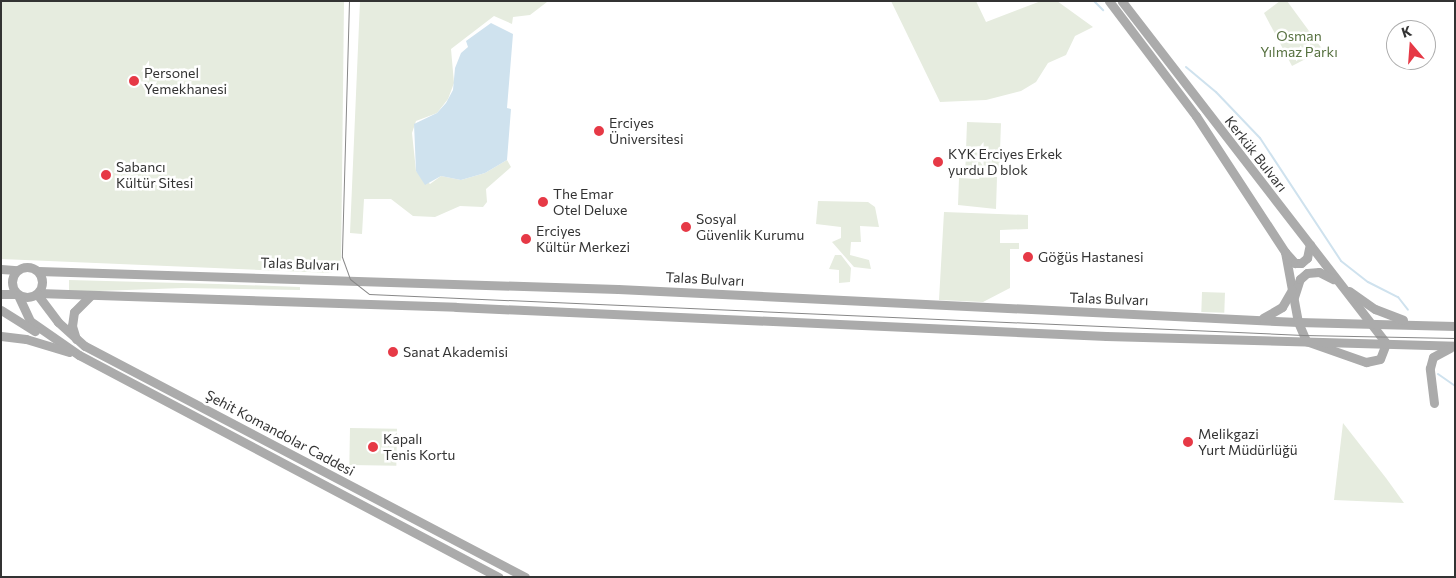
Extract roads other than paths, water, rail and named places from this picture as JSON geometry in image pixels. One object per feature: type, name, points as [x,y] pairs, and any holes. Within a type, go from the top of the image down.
[{"type":"main road","name":"Kerkük Bulvarı","points":[[1109,1],[1196,116],[1285,252],[1298,322],[1306,341]]},
{"type":"main road","name":"Kerkük Bulvarı","points":[[1122,1],[1386,343]]},
{"type":"main road","points":[[1285,252],[1296,262],[1301,263],[1307,258],[1310,244]]},
{"type":"main road","points":[[1,269],[17,270],[28,267],[38,271],[42,280],[38,293]]},
{"type":"main road","points":[[17,270],[12,284],[18,294]]},
{"type":"main road","name":"Talas Bulvarı","points":[[38,271],[618,289],[1298,322],[1408,322]]},
{"type":"main road","points":[[1258,319],[1280,309],[1293,293],[1300,279],[1309,272],[1324,273],[1375,309],[1408,322],[1455,326]]},
{"type":"main road","points":[[1,294],[18,294],[26,298],[38,293],[456,307],[1096,336],[1455,346]]},
{"type":"main road","name":"Şehit Komandolar Caddesi","points":[[38,293],[76,339],[525,577]]},
{"type":"main road","name":"Şehit Komandolar Caddesi","points":[[18,294],[30,321],[79,355],[499,577]]},
{"type":"main road","points":[[76,339],[72,326],[74,312],[90,296]]},
{"type":"main road","points":[[1,310],[60,342]]},
{"type":"main road","points":[[1,336],[26,339],[79,355]]},
{"type":"main road","points":[[1306,341],[1370,363],[1381,358],[1386,343]]},
{"type":"main road","points":[[1434,404],[1429,378],[1433,357],[1455,346]]},
{"type":"water","points":[[491,23],[513,34],[507,108],[511,109],[507,160],[485,173],[461,180],[441,176],[425,185],[416,171],[414,124],[437,113],[446,103],[453,90],[455,68],[461,53],[468,47],[466,41]]},
{"type":"waterway","points":[[1094,1],[1103,10]]},
{"type":"waterway","points":[[1186,67],[1216,92],[1260,138],[1341,261],[1368,282],[1398,297],[1408,310]]},
{"type":"waterway","points":[[1438,374],[1455,386]]},
{"type":"tram line","points":[[349,1],[342,257],[350,279],[369,294],[1303,335],[1455,338]]},
{"type":"place","name":"Personel Yemekhanesi","points":[[134,81]]},
{"type":"place","name":"Erciyes Üniversitesi","points":[[599,131]]},
{"type":"place","name":"KYK Erciyes Erkek yurdu D blok","points":[[938,162]]},
{"type":"place","name":"Sabancı Kültür Sitesi","points":[[106,175]]},
{"type":"place","name":"The Emar Otel Deluxe","points":[[543,202]]},
{"type":"place","name":"Sosyal Güvenlik Kurumu","points":[[686,227]]},
{"type":"place","name":"Erciyes Kültür Merkezi","points":[[526,239]]},
{"type":"place","name":"Göğüs Hastanesi","points":[[1028,257]]},
{"type":"place","name":"Sanat Akademisi","points":[[393,352]]},
{"type":"place","name":"Melikgazi Yurt Müdürlüğü","points":[[1188,442]]},
{"type":"place","name":"Kapalı Tenis Kortu","points":[[373,447]]},
{"type":"park label","name":"Osman Yılmaz Parkı","points":[[1299,44]]}]
